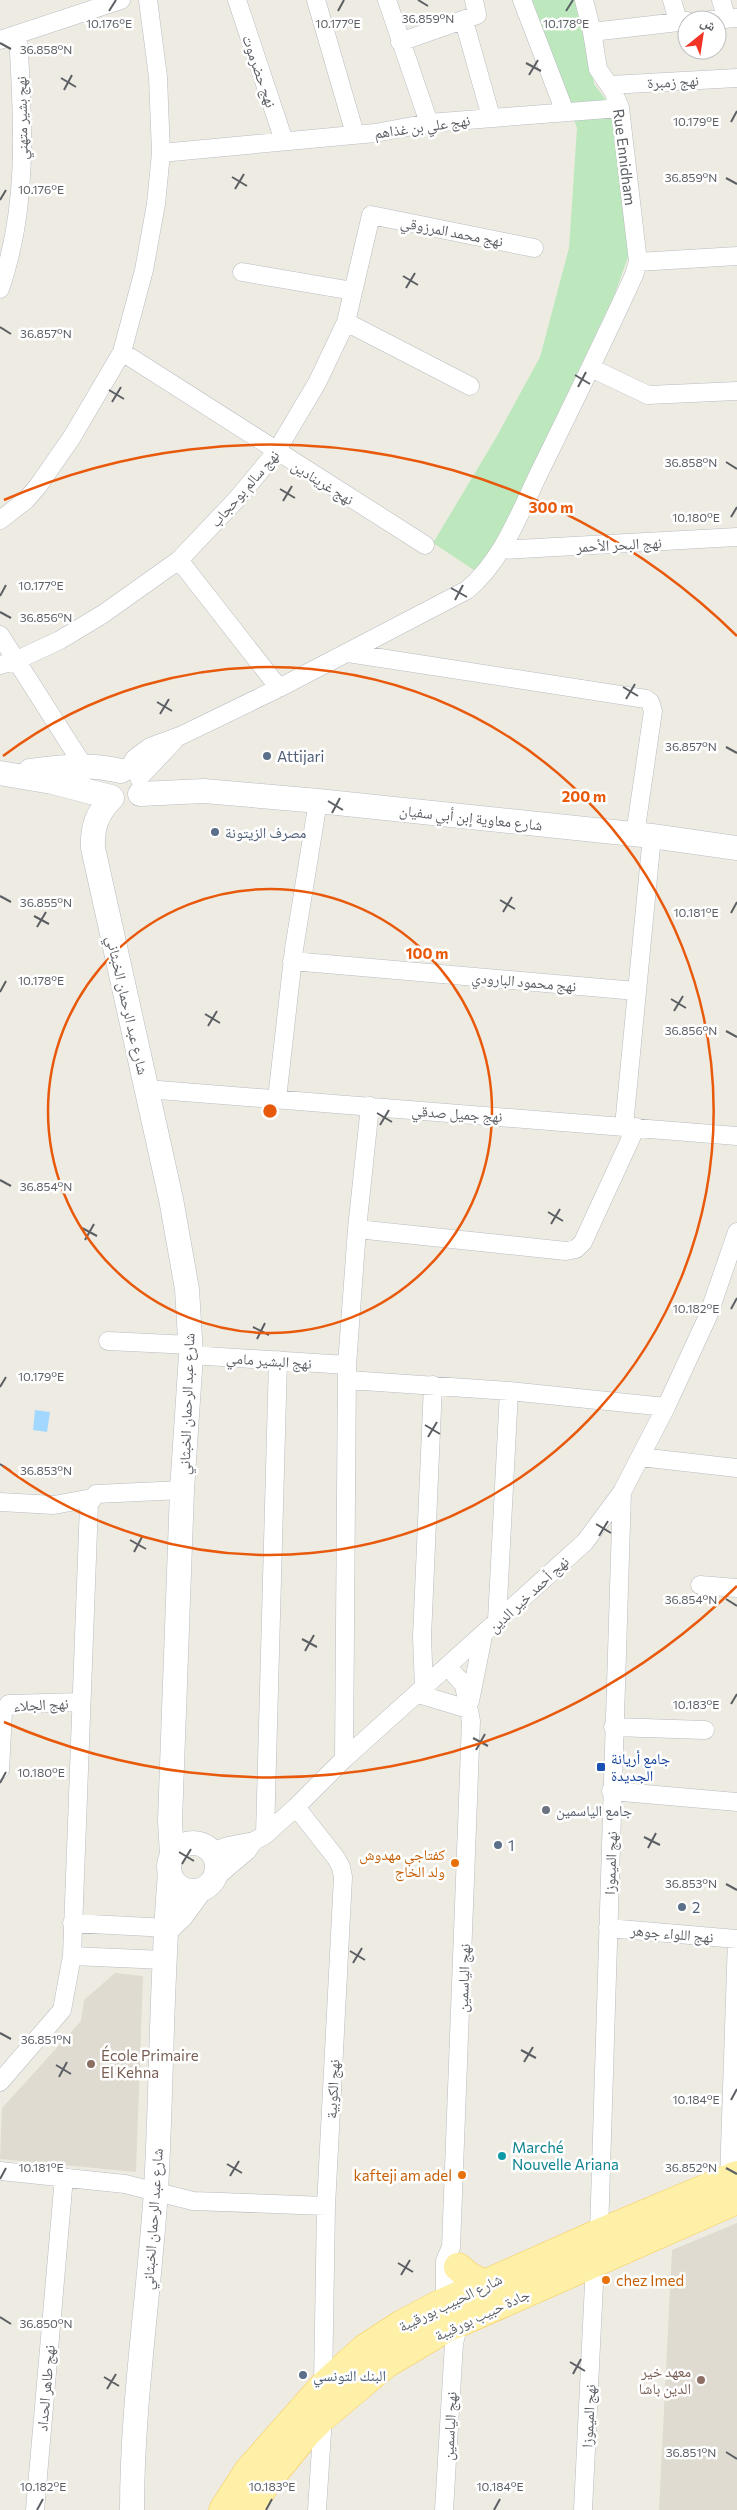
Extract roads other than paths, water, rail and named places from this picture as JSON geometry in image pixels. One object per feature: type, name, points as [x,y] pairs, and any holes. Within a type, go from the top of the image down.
[{"type":"main road","name":"شارع معاوية إبن أبي سفيان","points":[[5,774],[83,765],[101,766],[127,787]]},
{"type":"main road","name":"شارع معاوية إبن أبي سفيان","points":[[5,774],[52,782],[127,787],[162,780],[184,784],[204,791],[318,801],[737,848]]},
{"type":"main road","points":[[52,782],[75,801],[94,824],[104,806],[127,787]]},
{"type":"main road","points":[[96,859],[127,787]]},
{"type":"main road","name":"شارع عبد الرحمان الخبثاني","points":[[94,824],[93,848],[171,1199],[187,1290],[191,1350],[182,1490],[170,1821],[171,1864],[166,1918],[168,1928],[164,1960],[156,2191],[139,2364],[132,2510]]},
{"type":"main road","points":[[168,1928],[181,1916],[218,1870],[217,1861],[171,1808]]},
{"type":"main road","points":[[204,1848],[187,1844],[179,1848],[171,1864],[174,1882],[182,1888],[207,1885]]},
{"type":"main road","name":"شارع الحبيب بورقيبة","points":[[223,2510],[248,2471],[323,2386],[366,2348],[402,2324],[452,2319],[485,2284],[598,2233],[734,2184]]},
{"type":"main road","name":"جادة حبيب بورقيبة","points":[[249,2510],[267,2482],[323,2417],[386,2364],[452,2319],[595,2263],[734,2184]]},
{"type":"main road","points":[[454,2257],[470,2277],[485,2284]]},
{"type":"street","points":[[0,40],[121,0]]},
{"type":"street","points":[[0,520],[26,500],[38,486],[72,437],[122,352],[144,270],[156,204],[161,153],[158,77],[148,0]]},
{"type":"street","name":"نهج حضرموت","points":[[237,0],[284,141]]},
{"type":"street","points":[[316,0],[355,134]]},
{"type":"street","points":[[387,0],[429,122]]},
{"type":"street","points":[[400,42],[464,21],[478,13],[474,0]]},
{"type":"street","points":[[522,0],[564,112]]},
{"type":"street","name":"Rue Ennidham","points":[[584,0],[598,69],[610,85],[620,108],[638,262]]},
{"type":"street","points":[[464,21],[491,117]]},
{"type":"street","points":[[592,32],[677,22]]},
{"type":"street","name":"نهج بشير متهني","points":[[0,288],[13,243],[24,151],[18,35]]},
{"type":"street","name":"نهج زمبرة","points":[[610,85],[737,78]]},
{"type":"street","name":"نهج علي بن غذاهم","points":[[161,153],[355,134],[429,122],[620,108]]},
{"type":"street","name":"نهج محمد المرزوقي","points":[[370,215],[534,248]]},
{"type":"street","name":"نهج سالم بوحجاب","points":[[8,663],[60,640],[103,614],[179,560],[236,500],[276,452],[316,383],[346,322],[370,215]]},
{"type":"street","points":[[127,787],[180,736],[348,653],[467,590],[480,579],[501,550],[591,368],[634,275],[638,262],[737,256]]},
{"type":"street","points":[[242,272],[353,291]]},
{"type":"street","points":[[346,322],[470,386]]},
{"type":"street","name":"نهج غرينادين","points":[[122,352],[424,545]]},
{"type":"street","points":[[591,368],[648,395],[737,391]]},
{"type":"street","name":"نهج البحر الأحمر","points":[[501,550],[737,537]]},
{"type":"street","points":[[179,560],[279,688]]},
{"type":"street","points":[[0,635],[8,663],[83,765]]},
{"type":"street","points":[[348,653],[650,702],[653,711],[643,836],[630,1126],[583,1242],[576,1249],[566,1252],[357,1230]]},
{"type":"street","points":[[277,1099],[292,961],[318,801]]},
{"type":"street","name":"نهج محمود البارودي","points":[[292,961],[636,991]]},
{"type":"street","name":"نهج جميل صدقي","points":[[146,1089],[737,1136]]},
{"type":"street","points":[[344,1759],[348,1373],[357,1230],[370,1106]]},
{"type":"street","name":"نهج أحمد خير الدين","points":[[207,1885],[240,1858],[259,1838],[296,1808],[344,1759],[483,1636],[497,1620],[585,1542],[622,1492],[666,1407],[708,1316],[736,1238]]},
{"type":"street","name":"نهج البشير مامي","points":[[108,1341],[278,1360],[348,1373],[434,1385],[666,1407]]},
{"type":"street","points":[[204,1848],[228,1846],[259,1838],[278,1360]]},
{"type":"street","points":[[434,1385],[421,1691],[468,1709]]},
{"type":"street","points":[[497,1620],[509,1391]]},
{"type":"street","points":[[640,1457],[737,1468]]},
{"type":"street","points":[[0,1502],[54,1505],[92,1498],[96,1494],[182,1490]]},
{"type":"street","name":"نهج الميموزا","points":[[598,2233],[622,1492]]},
{"type":"street","points":[[0,2082],[62,2010],[72,1956],[87,1518],[92,1498]]},
{"type":"street","points":[[54,1505],[87,1518]]},
{"type":"street","points":[[700,1585],[737,1588]]},
{"type":"street","name":"نهج الياسمين","points":[[444,2510],[471,1727],[468,1709],[483,1636]]},
{"type":"street","points":[[444,1670],[450,1691],[468,1709]]},
{"type":"street","name":"نهج الجلاء","points":[[0,1770],[3,1712],[9,1704],[81,1702]]},
{"type":"street","points":[[613,1727],[705,1730]]},
{"type":"street","points":[[612,1791],[737,1802]]},
{"type":"street","name":"نهج الكوبية","points":[[296,1808],[336,1858],[341,1867],[343,1877],[326,2206],[323,2386]]},
{"type":"street","points":[[72,1923],[168,1928]]},
{"type":"street","name":"نهج اللواء جوهر","points":[[608,1928],[737,1939]]},
{"type":"street","points":[[734,2184],[737,1939]]},
{"type":"street","points":[[72,1956],[164,1960]]},
{"type":"street","points":[[0,2171],[125,2184],[193,2201],[326,2206]]},
{"type":"street","name":"نهج طاهر الحداد","points":[[35,2510],[64,2177]]},
{"type":"street","name":"نهج الميموزا","points":[[584,2510],[595,2263]]},
{"type":"street","points":[[317,2510],[323,2417]]},
{"type":"water","points":[[35,1410],[50,1412],[47,1432],[33,1430]]},
{"type":"place","name":"Attijari","points":[[267,756]]},
{"type":"place","name":"مصرف الزيتونة","points":[[215,832]]},
{"type":"place","name":"جامع أريانة الجديدة","points":[[601,1767]]},
{"type":"place","name":"جامع الياسمين","points":[[546,1810]]},
{"type":"place","name":"1","points":[[498,1845]]},
{"type":"place","name":"كفتاجي مهدوش ولد الخاج","points":[[455,1863]]},
{"type":"place","name":"2","points":[[682,1907]]},
{"type":"place","name":"École Primaire El Kehna","points":[[91,2064]]},
{"type":"place","name":"Marché Nouvelle Ariana","points":[[502,2156]]},
{"type":"place","name":"kafteji am adel","points":[[462,2175]]},
{"type":"place","name":"chez Imed","points":[[606,2280]]},
{"type":"place","name":"البنك التونسي","points":[[303,2375]]},
{"type":"place","name":"معهد خير الدين باشا","points":[[701,2380]]}]
